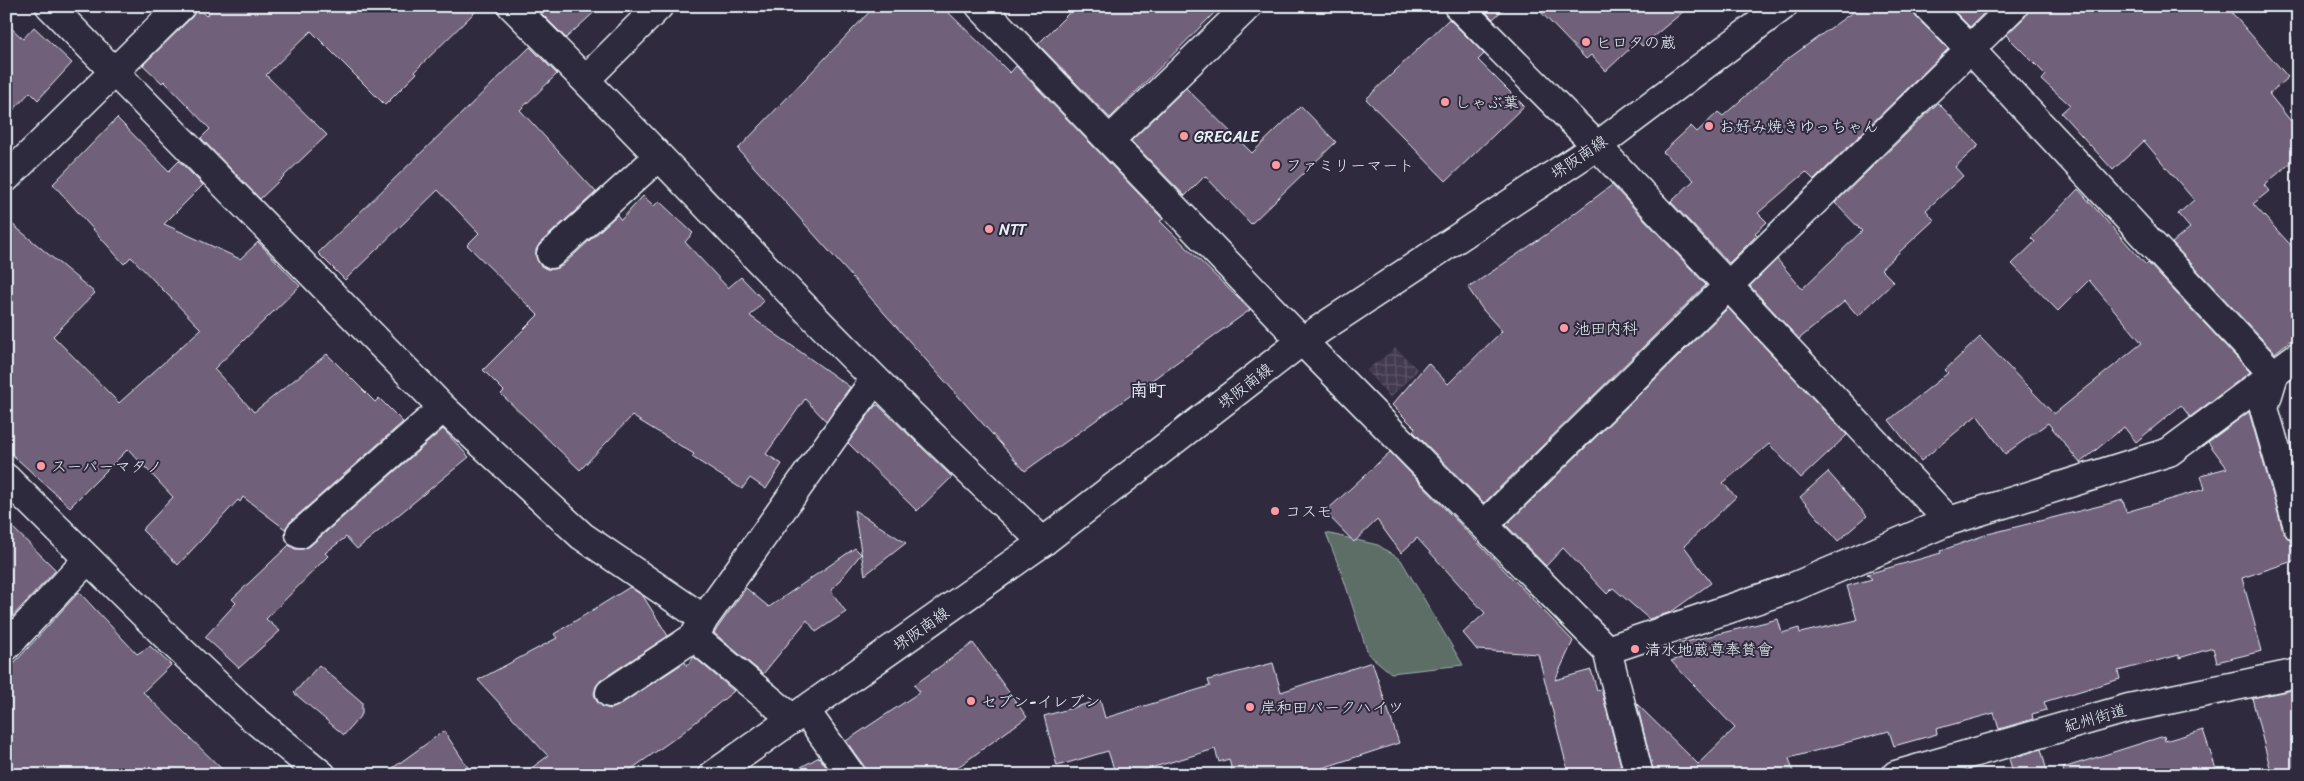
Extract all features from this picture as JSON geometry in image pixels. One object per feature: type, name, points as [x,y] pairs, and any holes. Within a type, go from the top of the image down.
[{"type":"street","points":[[50,6],[442,408],[582,536],[699,628],[799,715],[850,775]]},
{"type":"street","points":[[6,178],[181,6]]},
{"type":"street","points":[[512,6],[586,79],[658,157],[875,379],[1043,542]]},
{"type":"street","points":[[586,79],[659,6]]},
{"type":"street","points":[[980,6],[1302,341],[1607,650],[1639,775]]},
{"type":"street","points":[[1110,140],[1248,6]]},
{"type":"street","points":[[1458,6],[1597,146],[1949,521]]},
{"type":"street","name":"堺阪南線","points":[[713,775],[1043,542],[1302,341],[1597,146],[1783,6]]},
{"type":"street","points":[[1927,6],[1970,49],[2274,376]]},
{"type":"street","points":[[1484,525],[2014,6]]},
{"type":"street","points":[[551,254],[658,157]]},
{"type":"street","points":[[1607,650],[1791,588],[1949,521],[2169,452],[2274,376],[2298,356]]},
{"type":"street","points":[[2274,376],[2264,408],[2298,527]]},
{"type":"street","points":[[610,693],[699,628],[875,379]]},
{"type":"street","points":[[300,534],[442,408]]},
{"type":"street","points":[[6,478],[248,714],[322,775]]},
{"type":"street","points":[[6,647],[88,559]]},
{"type":"street","name":"紀州街道","points":[[1896,775],[2129,708],[2298,673]]},
{"type":"shaded area","points":[[1396,348],[1418,370],[1390,398],[1366,370]]},
{"type":"green space","points":[[1326,533],[1378,545],[1401,560],[1463,665],[1391,673],[1368,654],[1343,577]]},
{"type":"building","points":[[215,6],[481,6],[415,71],[417,73],[385,105],[311,31],[266,75],[327,135],[260,199],[201,138],[210,129],[164,81],[162,83],[143,65],[192,17],[197,7],[206,16]]},
{"type":"building","points":[[534,6],[601,6],[566,38]]},
{"type":"building","name":"NTT","points":[[875,6],[942,6],[1010,73],[1016,66],[1163,219],[1160,221],[1250,310],[1025,471],[738,149]]},
{"type":"building","points":[[1076,6],[1221,6],[1110,118],[1038,44]]},
{"type":"building","points":[[1480,6],[1507,6],[1493,19]]},
{"type":"building","points":[[1535,6],[1690,6],[1642,46],[1638,41],[1606,71],[1591,55],[1586,59]]},
{"type":"building","points":[[1861,6],[1912,6],[1916,17],[1948,49],[1814,180],[1806,172],[1758,213],[1767,222],[1755,233],[1757,235],[1729,263],[1671,202],[1694,180],[1663,152],[1691,126],[1697,132],[1718,112],[1723,116],[1785,61]]},
{"type":"building","points":[[1949,6],[1991,6],[1970,27]]},
{"type":"building","points":[[2029,6],[2226,6],[2288,77],[2269,94],[2298,130],[2298,157],[2264,185],[2269,191],[2253,204],[2298,253],[2298,334],[2275,353],[2172,243],[2190,228],[2178,214],[2194,200],[2144,141],[2113,170],[2061,113],[2070,105],[2042,80],[2046,75],[2006,35],[2025,17]]},
{"type":"building","name":"しゃぶ葉","points":[[1449,19],[1484,54],[1478,60],[1524,106],[1446,181],[1366,99]]},
{"type":"building","points":[[6,23],[23,39],[34,27],[72,63],[38,100],[30,92],[6,118]]},
{"type":"building","points":[[530,47],[557,74],[520,110],[596,192],[540,243],[536,250],[536,257],[540,265],[547,269],[562,266],[617,215],[621,220],[643,196],[654,206],[659,201],[693,233],[685,242],[728,288],[741,277],[764,301],[750,316],[850,387],[826,421],[805,399],[766,454],[782,464],[766,489],[750,478],[742,489],[692,457],[694,454],[632,416],[580,470],[501,394],[504,391],[483,370],[538,315],[467,245],[479,233],[438,190],[345,280],[318,253]]},
{"type":"building","points":[[1186,88],[1252,153],[1301,106],[1336,142],[1251,224],[1205,176],[1185,196],[1131,141]]},
{"type":"building","points":[[1938,103],[1979,145],[1955,167],[1963,176],[1926,210],[1934,220],[1881,269],[1894,282],[1858,316],[1845,301],[1799,339],[1750,286],[1777,259],[1802,289],[1862,231],[1835,203]]},
{"type":"building","points":[[117,118],[169,171],[179,161],[203,185],[164,224],[240,259],[258,242],[300,286],[214,369],[254,412],[327,354],[375,402],[379,398],[403,422],[290,522],[285,529],[243,497],[240,502],[238,500],[178,565],[142,530],[173,497],[128,449],[70,507],[6,449],[6,219],[95,293],[53,336],[119,403],[201,329],[131,257],[124,264],[53,184]]},
{"type":"building","points":[[1612,185],[1706,285],[1484,503],[1413,431],[1415,428],[1392,405],[1428,363],[1448,384],[1502,331],[1483,310],[1468,288],[1547,234]]},
{"type":"building","points":[[2078,189],[2146,265],[2148,263],[2250,372],[2190,417],[2181,405],[2136,442],[2124,427],[2080,463],[2048,423],[2005,454],[1977,415],[1921,461],[1889,420],[1948,373],[1945,370],[1980,337],[2054,414],[2142,343],[2089,280],[2058,311],[2012,264],[2035,242],[2031,238]]},
{"type":"building","points":[[1728,308],[1847,435],[1801,478],[1769,444],[1723,483],[1736,497],[1684,546],[1711,583],[1671,612],[1649,619],[1613,588],[1607,594],[1563,548],[1546,566],[1506,525]]},
{"type":"building","points":[[878,405],[952,477],[917,511],[848,443],[875,406]]},
{"type":"building","points":[[2249,412],[2283,531],[2290,540],[2296,560],[2242,578],[2262,651],[2217,662],[2213,648],[2179,658],[2179,655],[2118,671],[2120,679],[2044,702],[2047,710],[2032,714],[2033,719],[1999,729],[1994,713],[1936,729],[1937,734],[1894,746],[1889,731],[1789,758],[1794,775],[1654,775],[1637,704],[1698,764],[1735,728],[1671,661],[1691,655],[1678,644],[1778,619],[1782,633],[1799,628],[1800,633],[1857,620],[1847,586],[1872,579],[1867,574],[1941,553],[1940,551],[1988,534],[2123,500],[2126,512],[2205,489],[2201,475],[2227,468],[2208,442]]},
{"type":"building","points":[[443,429],[469,457],[357,549],[346,537],[325,553],[328,556],[266,619],[280,631],[239,668],[205,637],[236,603],[232,599],[289,545],[295,549],[303,549],[310,546]]},
{"type":"building","points":[[1390,452],[1573,641],[1555,680],[1591,670],[1597,690],[1601,689],[1621,766],[1589,775],[1569,775],[1538,654],[1477,650],[1463,633],[1485,613],[1417,538],[1401,553],[1377,520],[1354,542],[1325,512]]},
{"type":"building","points":[[1828,472],[1867,516],[1838,541],[1800,497]]},
{"type":"building","points":[[854,510],[906,543],[865,575]]},
{"type":"building","points":[[6,521],[56,570],[9,620],[6,617]]},
{"type":"building","points":[[855,548],[861,554],[831,591],[846,612],[816,632],[807,620],[763,674],[714,633],[746,588],[769,607]]},
{"type":"building","points":[[630,587],[643,596],[668,636],[601,680],[596,686],[594,694],[597,702],[603,707],[611,709],[618,706],[685,662],[687,666],[694,657],[734,691],[681,734],[623,775],[522,775],[548,756],[478,680],[557,638],[554,634]]},
{"type":"building","points":[[79,592],[137,654],[150,646],[171,665],[143,692],[228,775],[6,775],[6,672]]},
{"type":"building","points":[[973,643],[1027,717],[947,775],[866,775],[864,766],[846,741],[920,692],[914,685]]},
{"type":"building","points":[[1372,662],[1399,743],[1301,775],[1233,775],[1229,759],[1219,762],[1215,749],[1127,775],[1116,775],[1108,751],[1057,766],[1044,716],[1100,700],[1105,718],[1210,686],[1208,680],[1273,663],[1281,692]]},
{"type":"building","points":[[319,665],[362,702],[362,714],[344,735],[294,693]]},
{"type":"building","points":[[2298,689],[2298,775],[2272,775],[2252,698]]},
{"type":"building","points":[[2203,730],[2218,775],[2064,775],[2063,768],[2164,736],[2165,741]]},
{"type":"building","points":[[444,731],[473,775],[383,775]]},
{"type":"building","points":[[2041,749],[2048,775],[2014,775],[2009,759]]},
{"type":"building","points":[[819,757],[832,775],[787,775]]},
{"type":"waterway","points":[[2298,37],[2296,43],[2298,53]]},
{"type":"place","name":"ヒロタの蔵","points":[[1586,42]]},
{"type":"place","name":"しゃぶ葉","points":[[1445,102]]},
{"type":"place","name":"お好み焼きゆっちゃん","points":[[1709,126]]},
{"type":"place","name":"GRECALE","points":[[1184,136]]},
{"type":"place","name":"ファミリーマート","points":[[1276,165]]},
{"type":"place","name":"NTT","points":[[989,229]]},
{"type":"place","name":"池田内科","points":[[1564,328]]},
{"type":"place","name":"スーパーマタノ","points":[[41,466]]},
{"type":"place","name":"コスモ","points":[[1275,511]]},
{"type":"place","name":"清水地蔵尊奉賛會","points":[[1635,649]]},
{"type":"place","name":"セブン-イレブン","points":[[971,701]]},
{"type":"place","name":"岸和田パークハイツ","points":[[1250,707]]},
{"type":"district","name":"南町","points":[[1148,390]]}]
